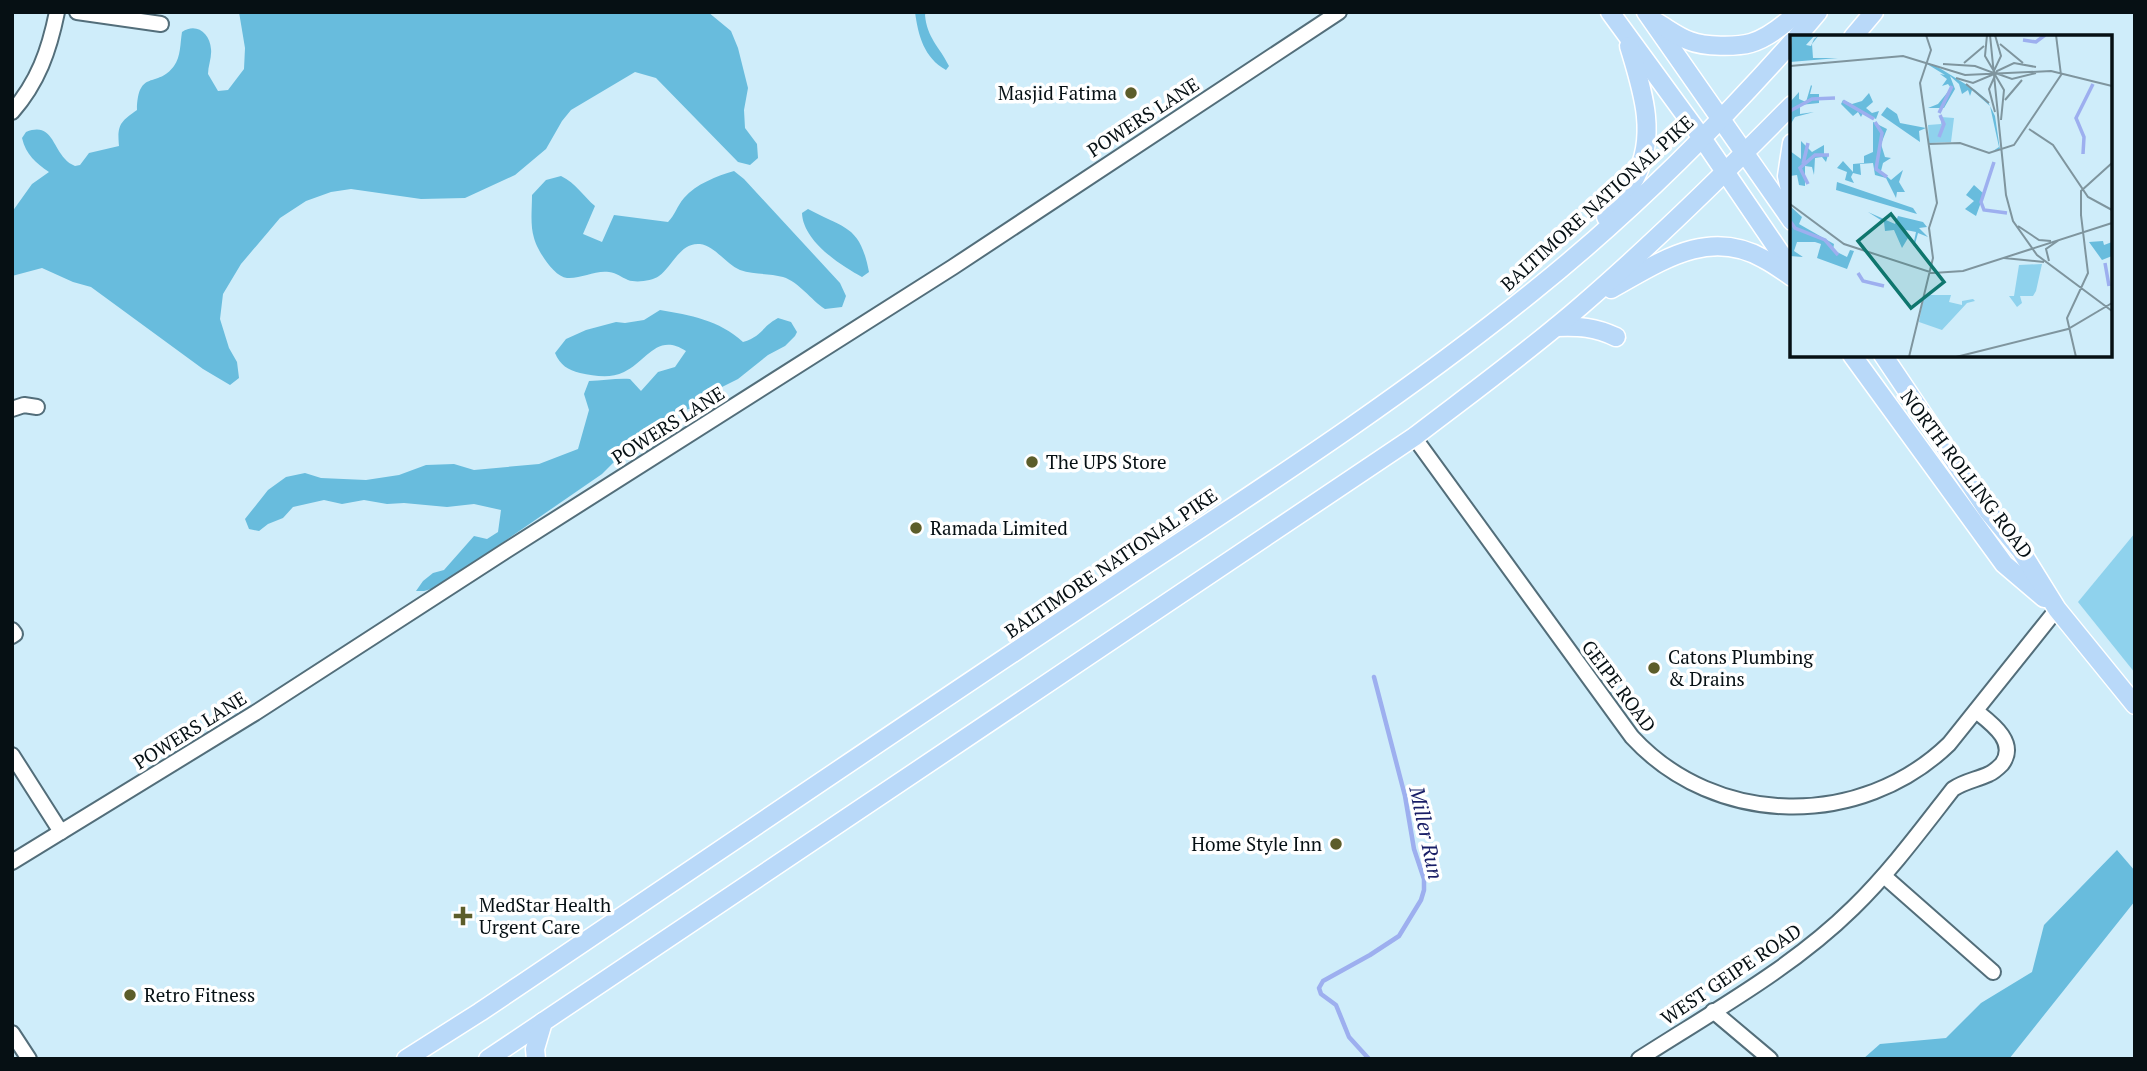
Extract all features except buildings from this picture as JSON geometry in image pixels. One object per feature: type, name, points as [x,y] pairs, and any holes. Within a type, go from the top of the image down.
[{"type":"main road","points":[[1610,12],[1702,138],[1790,267]]},
{"type":"main road","points":[[1649,16],[1691,42],[1731,45],[1751,43],[1771,33],[1798,12]]},
{"type":"main road","points":[[1799,35],[1818,12]]},
{"type":"main road","points":[[1649,16],[1790,218]]},
{"type":"main road","points":[[1578,254],[1634,179],[1645,154],[1646,110],[1626,32]]},
{"type":"main road","name":"BALTIMORE NATIONAL PIKE","points":[[406,1059],[1346,430],[1476,336],[1578,254],[1702,138],[1790,44]]},
{"type":"main road","points":[[488,1059],[1413,437],[1581,306],[1655,241],[1790,107]]},
{"type":"main road","points":[[1790,156],[1787,176],[1790,190]]},
{"type":"main road","points":[[1581,306],[1660,260],[1681,251],[1706,247],[1735,248],[1750,253],[1790,276]]},
{"type":"main road","points":[[1556,327],[1597,328],[1616,337]]},
{"type":"main road","name":"NORTH ROLLING ROAD","points":[[1854,357],[2004,564],[2057,609]]},
{"type":"main road","name":"NORTH ROLLING ROAD","points":[[1884,357],[1982,501],[2021,551],[2057,609],[2135,705]]},
{"type":"main road","points":[[536,1059],[543,1022]]},
{"type":"street","points":[[12,112],[38,75],[46,57],[57,12]]},
{"type":"street","points":[[77,12],[160,24]]},
{"type":"street","name":"POWERS LANE","points":[[12,862],[255,713],[953,267],[1339,12]]},
{"type":"street","points":[[12,409],[24,405],[37,407]]},
{"type":"street","name":"GEIPE ROAD","points":[[1413,437],[1646,753],[1676,774],[1735,800],[1781,807],[1827,805],[1857,798],[1907,777],[1931,761],[1949,744],[2057,609]]},
{"type":"street","points":[[12,630],[15,634],[12,636]]},
{"type":"street","name":"WEST GEIPE ROAD","points":[[1639,1059],[1789,962],[1852,909],[1884,876],[1953,789],[1964,781],[1999,768],[2005,760],[2006,741],[1994,726],[1976,711]]},
{"type":"street","points":[[12,755],[61,832]]},
{"type":"street","points":[[1884,876],[1993,972]]},
{"type":"street","points":[[1713,1011],[1770,1059]]},
{"type":"street","points":[[12,1033],[29,1059]]},
{"type":"shaded area","points":[[239,12],[708,12],[731,31],[738,48],[748,88],[744,110],[745,128],[757,144],[758,158],[750,165],[738,162],[656,78],[635,72],[571,110],[546,149],[515,175],[465,198],[421,199],[351,189],[331,192],[306,201],[280,218],[241,264],[223,294],[220,319],[229,348],[237,362],[239,378],[230,385],[203,369],[91,287],[42,268],[12,276],[12,212],[32,184],[49,172],[36,162],[26,149],[22,138],[26,132],[46,132],[66,160],[75,166],[80,165],[89,153],[119,146],[119,129],[123,121],[137,110],[141,89],[150,81],[168,73],[174,66],[179,54],[182,32],[187,29],[197,29],[208,38],[211,55],[208,74],[218,91],[228,90],[244,69],[245,48]]},
{"type":"shaded area","points":[[915,12],[926,12],[928,30],[949,66],[946,70],[932,59],[923,45]]},
{"type":"shaded area","points":[[734,171],[840,283],[846,296],[842,307],[825,309],[789,279],[740,270],[705,245],[693,244],[687,247],[659,276],[639,281],[628,280],[609,272],[567,278],[557,273],[547,262],[536,243],[532,228],[532,195],[546,180],[561,176],[595,206],[583,234],[602,242],[614,215],[668,222],[694,189]]},
{"type":"shaded area","points":[[808,209],[841,225],[856,237],[869,272],[862,277],[824,251],[804,223],[802,213]]},
{"type":"shaded area","points":[[660,310],[714,324],[743,342],[755,337],[778,318],[791,322],[797,332],[785,346],[768,355],[738,379],[718,389],[692,408],[670,415],[647,436],[627,449],[602,474],[438,587],[416,591],[433,573],[444,570],[474,536],[487,539],[498,532],[501,510],[474,504],[447,507],[364,500],[342,504],[324,500],[293,507],[283,518],[259,531],[249,529],[245,519],[268,490],[286,477],[305,473],[321,478],[366,480],[399,475],[426,465],[454,464],[474,470],[539,464],[578,449],[589,410],[584,394],[589,381],[630,379],[641,391],[658,372],[675,367],[686,351],[676,346],[660,346],[624,372],[608,376],[572,370],[562,364],[555,353],[566,339],[586,330],[616,322],[644,320]]},
{"type":"shaded area","points":[[2135,533],[2135,673],[2078,602]]},
{"type":"shaded area","points":[[2117,850],[2135,871],[2135,901],[2009,1059],[1863,1059],[1880,1044],[1946,1038],[1981,1003],[2032,972],[2044,925]]},
{"type":"waterway","name":"Miller Run","points":[[1369,1059],[1349,1037],[1336,1005],[1321,994],[1319,988],[1323,981],[1399,936],[1421,900],[1424,890],[1424,879],[1414,849],[1405,796],[1374,677]]},
{"type":"place","name":"Masjid Fatima","points":[[1131,93]]},
{"type":"place","name":"The UPS Store","points":[[1032,462]]},
{"type":"place","name":"Ramada Limited","points":[[916,528]]},
{"type":"place","name":"Catons Plumbing & Drains","points":[[1654,668]]},
{"type":"place","name":"Home Style Inn","points":[[1336,844]]},
{"type":"place","name":"MedStar Health Urgent Care","points":[[463,916]]},
{"type":"place","name":"Retro Fitness","points":[[130,995]]}]
